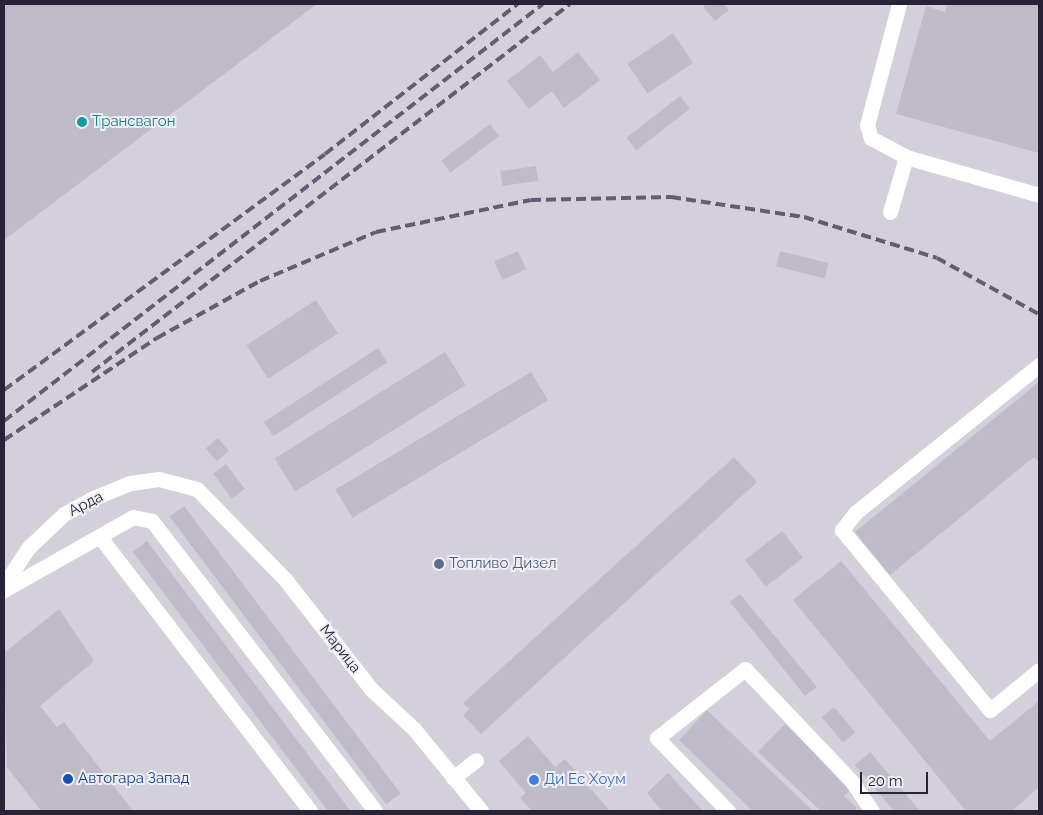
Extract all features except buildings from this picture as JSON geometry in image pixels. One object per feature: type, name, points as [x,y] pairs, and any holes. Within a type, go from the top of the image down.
[{"type":"street","points":[[899,4],[867,126],[871,138],[906,157],[1039,195]]},
{"type":"street","points":[[890,212],[906,157]]},
{"type":"street","points":[[1039,365],[856,512],[842,530],[990,710],[1039,670]]},
{"type":"street","name":"Арда","points":[[4,585],[28,548],[64,514],[91,499],[130,483],[158,479],[197,488]]},
{"type":"street","name":"Марица","points":[[197,488],[284,578],[371,689],[414,729],[480,811]]},
{"type":"street","points":[[4,590],[133,517],[152,521],[375,811]]},
{"type":"street","points":[[100,537],[310,811]]},
{"type":"street","points":[[728,811],[657,738],[744,669],[853,783],[872,811]]},
{"type":"street","points":[[453,778],[476,760]]},
{"type":"shaded area","points":[[4,4],[1039,4],[1039,811],[4,811]]},
{"type":"railway","points":[[4,390],[325,154],[518,4]]},
{"type":"railway","points":[[4,421],[543,4]]},
{"type":"railway","points":[[92,372],[570,4]]},
{"type":"railway","points":[[4,440],[157,338],[260,281],[376,232],[531,200],[671,197],[804,217],[937,258],[1039,314]]},
{"type":"place","name":"Tрансвагон","points":[[82,122]]},
{"type":"place","name":"Топливо Дизел","points":[[439,564]]},
{"type":"place","name":"Автогара Запад","points":[[68,779]]},
{"type":"place","name":"Ди Ес Хоум","points":[[534,780]]}]
